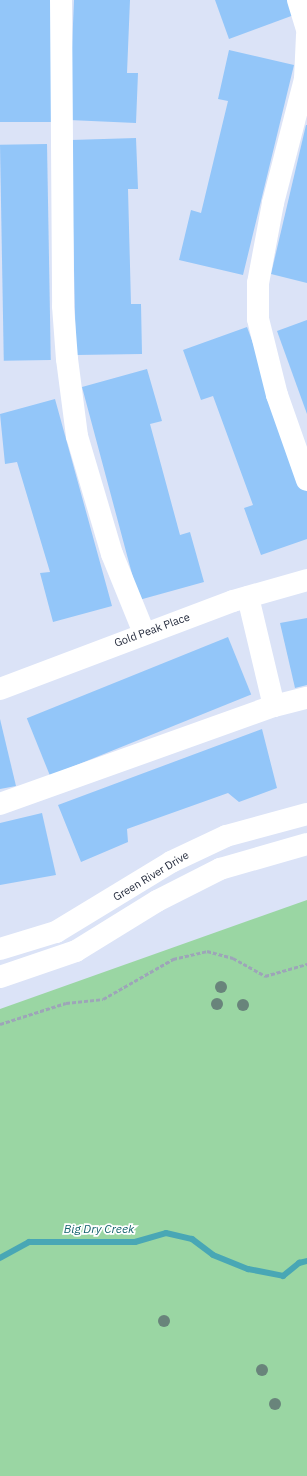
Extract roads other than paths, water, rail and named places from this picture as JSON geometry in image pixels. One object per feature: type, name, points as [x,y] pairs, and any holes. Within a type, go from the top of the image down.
[{"type":"street","points":[[61,0],[63,306],[67,359],[77,436],[112,554],[144,633]]},
{"type":"street","points":[[298,0],[307,29]]},
{"type":"street","points":[[307,35],[305,79],[258,283],[258,319],[278,395],[307,480]]},
{"type":"street","name":"Gold Peak Place","points":[[0,689],[144,633],[248,597],[307,580]]},
{"type":"street","points":[[248,597],[274,706]]},
{"type":"street","points":[[0,804],[274,706],[307,698]]},
{"type":"street","name":"Green River Drive","points":[[0,949],[56,932],[171,862],[226,836],[307,814]]},
{"type":"street","points":[[0,977],[76,951],[157,901],[220,869],[307,844]]},
{"type":"waterway","name":"Big Dry Creek","points":[[0,1258],[29,1242],[135,1242],[166,1233],[192,1239],[213,1255],[248,1269],[283,1276],[299,1263],[307,1261]]}]
